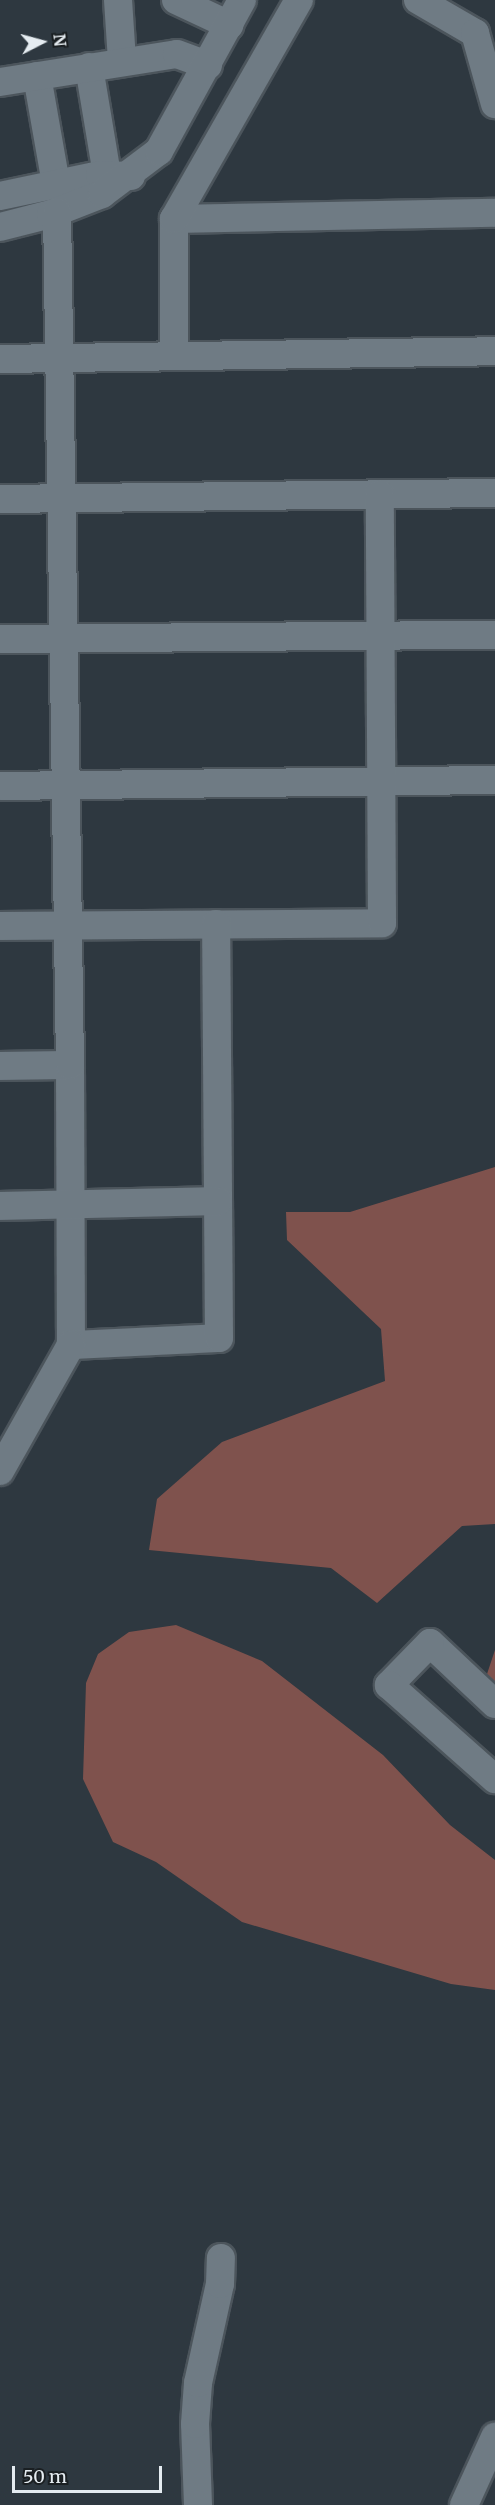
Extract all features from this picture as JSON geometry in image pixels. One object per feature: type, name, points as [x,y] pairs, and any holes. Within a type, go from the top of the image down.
[{"type":"street","points":[[118,0],[122,62]]},
{"type":"street","points":[[176,0],[229,25]]},
{"type":"street","points":[[0,227],[57,212],[102,194],[119,176],[159,151],[242,0]]},
{"type":"street","points":[[174,356],[174,219],[298,0]]},
{"type":"street","points":[[418,0],[475,33],[495,104]]},
{"type":"street","points":[[56,184],[12,76],[177,54],[208,65]]},
{"type":"street","points":[[89,67],[119,176]]},
{"type":"street","points":[[1,190],[119,176]]},
{"type":"street","points":[[0,1471],[71,1345],[69,926],[57,212]]},
{"type":"street","points":[[174,219],[495,213]]},
{"type":"street","points":[[0,359],[495,351]]},
{"type":"street","points":[[0,499],[495,493]]},
{"type":"street","points":[[0,926],[382,923],[380,494]]},
{"type":"street","points":[[0,639],[495,635]]},
{"type":"street","points":[[0,786],[495,780]]},
{"type":"street","points":[[71,1345],[219,1338],[216,924]]},
{"type":"street","points":[[0,1066],[70,1065]]},
{"type":"street","points":[[0,1206],[218,1201]]},
{"type":"street","points":[[495,1704],[430,1643],[389,1685],[495,1779]]},
{"type":"street","points":[[198,2505],[195,2424],[198,2383],[220,2284],[221,2258]]},
{"type":"street","points":[[464,2505],[495,2437]]},
{"type":"shaded area","points":[[495,1167],[495,1524],[462,1526],[377,1603],[331,1568],[149,1550],[157,1499],[222,1442],[385,1381],[381,1329],[287,1240],[286,1212],[350,1212]]},
{"type":"shaded area","points":[[176,1625],[262,1661],[383,1755],[450,1825],[495,1860],[495,1990],[451,1984],[242,1922],[156,1862],[113,1842],[83,1779],[86,1683],[98,1654],[129,1632]]},
{"type":"shaded area","points":[[495,1650],[495,1684],[486,1677]]}]
